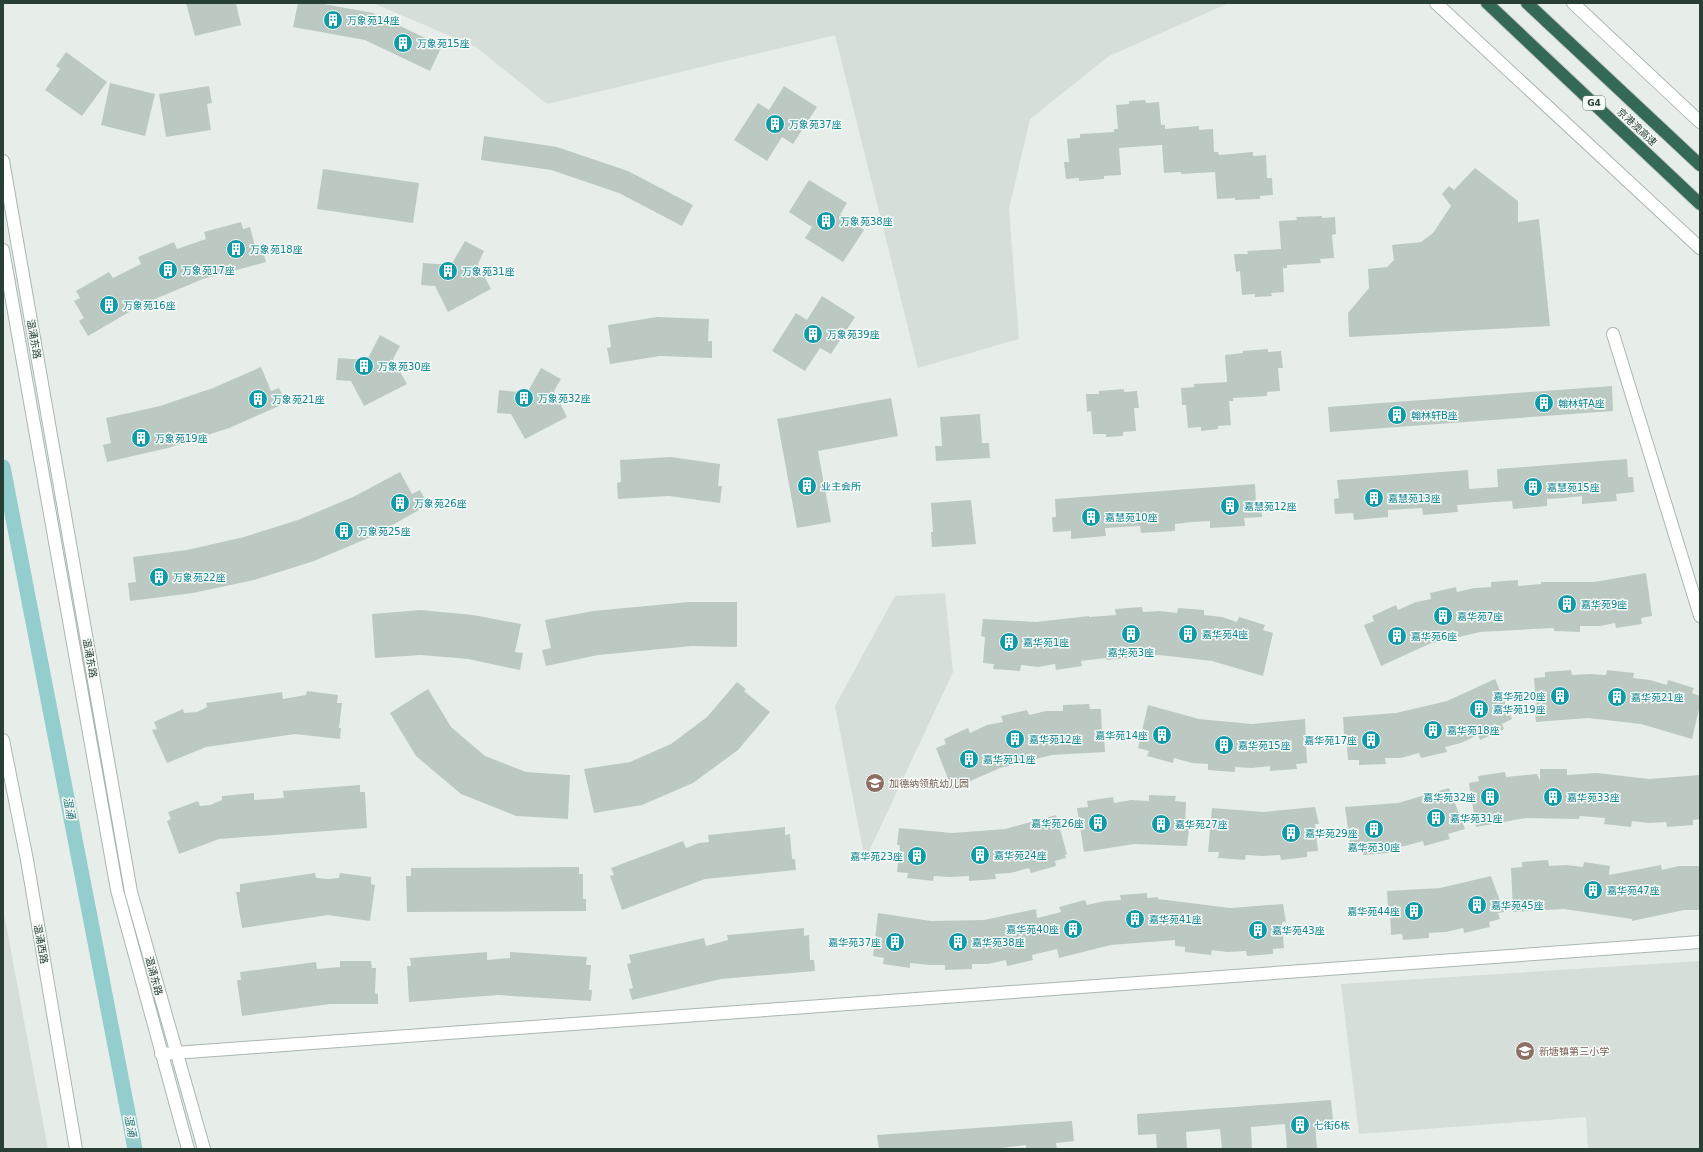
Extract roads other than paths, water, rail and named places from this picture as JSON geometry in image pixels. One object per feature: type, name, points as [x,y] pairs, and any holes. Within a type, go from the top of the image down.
[{"type":"highway","name":"京港澳高速","points":[[1487,3],[1700,204]]},
{"type":"highway","name":"京港澳高速","points":[[1527,3],[1700,164]]},
{"type":"street","points":[[1436,3],[1700,248]]},
{"type":"street","points":[[1573,3],[1700,122]]},
{"type":"street","name":"温涌东路","points":[[3,161],[131,892],[175,1053],[204,1149]]},
{"type":"street","name":"温涌东路","points":[[3,250],[117,890],[188,1149]]},
{"type":"street","points":[[1613,334],[1700,616]]},
{"type":"street","name":"温涌西路","points":[[3,740],[27,860],[76,1149]]},
{"type":"street","points":[[161,1054],[1700,942]]},
{"type":"waterway","name":"温涌","points":[[3,467],[135,1149]]},
{"type":"place","name":"万象苑14座","points":[[333,20]]},
{"type":"place","name":"万象苑15座","points":[[403,43]]},
{"type":"place","name":"万象苑37座","points":[[775,124]]},
{"type":"place","name":"万象苑38座","points":[[826,221]]},
{"type":"place","name":"万象苑18座","points":[[236,249]]},
{"type":"place","name":"万象苑17座","points":[[168,270]]},
{"type":"place","name":"万象苑31座","points":[[448,271]]},
{"type":"place","name":"万象苑16座","points":[[109,305]]},
{"type":"place","name":"万象苑39座","points":[[813,334]]},
{"type":"place","name":"万象苑30座","points":[[364,366]]},
{"type":"place","name":"万象苑32座","points":[[524,398]]},
{"type":"place","name":"万象苑21座","points":[[258,399]]},
{"type":"place","name":"翰林轩A座","points":[[1544,403]]},
{"type":"place","name":"翰林轩B座","points":[[1397,415]]},
{"type":"place","name":"万象苑19座","points":[[141,438]]},
{"type":"place","name":"业主会所","points":[[807,486]]},
{"type":"place","name":"嘉慧苑15座","points":[[1533,487]]},
{"type":"place","name":"嘉慧苑13座","points":[[1374,498]]},
{"type":"place","name":"万象苑26座","points":[[400,503]]},
{"type":"place","name":"嘉慧苑12座","points":[[1230,506]]},
{"type":"place","name":"嘉慧苑10座","points":[[1091,517]]},
{"type":"place","name":"万象苑25座","points":[[344,531]]},
{"type":"place","name":"万象苑22座","points":[[159,577]]},
{"type":"place","name":"嘉华苑9座","points":[[1567,604]]},
{"type":"place","name":"嘉华苑7座","points":[[1443,616]]},
{"type":"place","name":"嘉华苑3座","points":[[1131,634]]},
{"type":"place","name":"嘉华苑4座","points":[[1188,634]]},
{"type":"place","name":"嘉华苑6座","points":[[1397,636]]},
{"type":"place","name":"嘉华苑1座","points":[[1009,642]]},
{"type":"place","name":"嘉华苑20座","points":[[1560,696]]},
{"type":"place","name":"嘉华苑21座","points":[[1617,697]]},
{"type":"place","name":"嘉华苑19座","points":[[1479,709]]},
{"type":"place","name":"嘉华苑18座","points":[[1433,730]]},
{"type":"place","name":"嘉华苑14座","points":[[1162,735]]},
{"type":"place","name":"嘉华苑12座","points":[[1015,739]]},
{"type":"place","name":"嘉华苑17座","points":[[1371,740]]},
{"type":"place","name":"嘉华苑15座","points":[[1224,745]]},
{"type":"place","name":"嘉华苑11座","points":[[969,759]]},
{"type":"place","name":"加德纳领航幼儿园","points":[[875,783]]},
{"type":"place","name":"嘉华苑32座","points":[[1490,797]]},
{"type":"place","name":"嘉华苑33座","points":[[1553,797]]},
{"type":"place","name":"嘉华苑31座","points":[[1436,818]]},
{"type":"place","name":"嘉华苑26座","points":[[1098,823]]},
{"type":"place","name":"嘉华苑27座","points":[[1161,824]]},
{"type":"place","name":"嘉华苑30座","points":[[1374,829]]},
{"type":"place","name":"嘉华苑29座","points":[[1291,833]]},
{"type":"place","name":"嘉华苑24座","points":[[980,855]]},
{"type":"place","name":"嘉华苑23座","points":[[917,856]]},
{"type":"place","name":"嘉华苑47座","points":[[1593,890]]},
{"type":"place","name":"嘉华苑45座","points":[[1477,905]]},
{"type":"place","name":"嘉华苑44座","points":[[1414,911]]},
{"type":"place","name":"嘉华苑41座","points":[[1135,919]]},
{"type":"place","name":"嘉华苑40座","points":[[1073,929]]},
{"type":"place","name":"嘉华苑43座","points":[[1258,930]]},
{"type":"place","name":"嘉华苑37座","points":[[895,942]]},
{"type":"place","name":"嘉华苑38座","points":[[958,942]]},
{"type":"place","name":"新塘镇第三小学","points":[[1525,1051]]},
{"type":"place","name":"七街6栋","points":[[1300,1125]]}]
